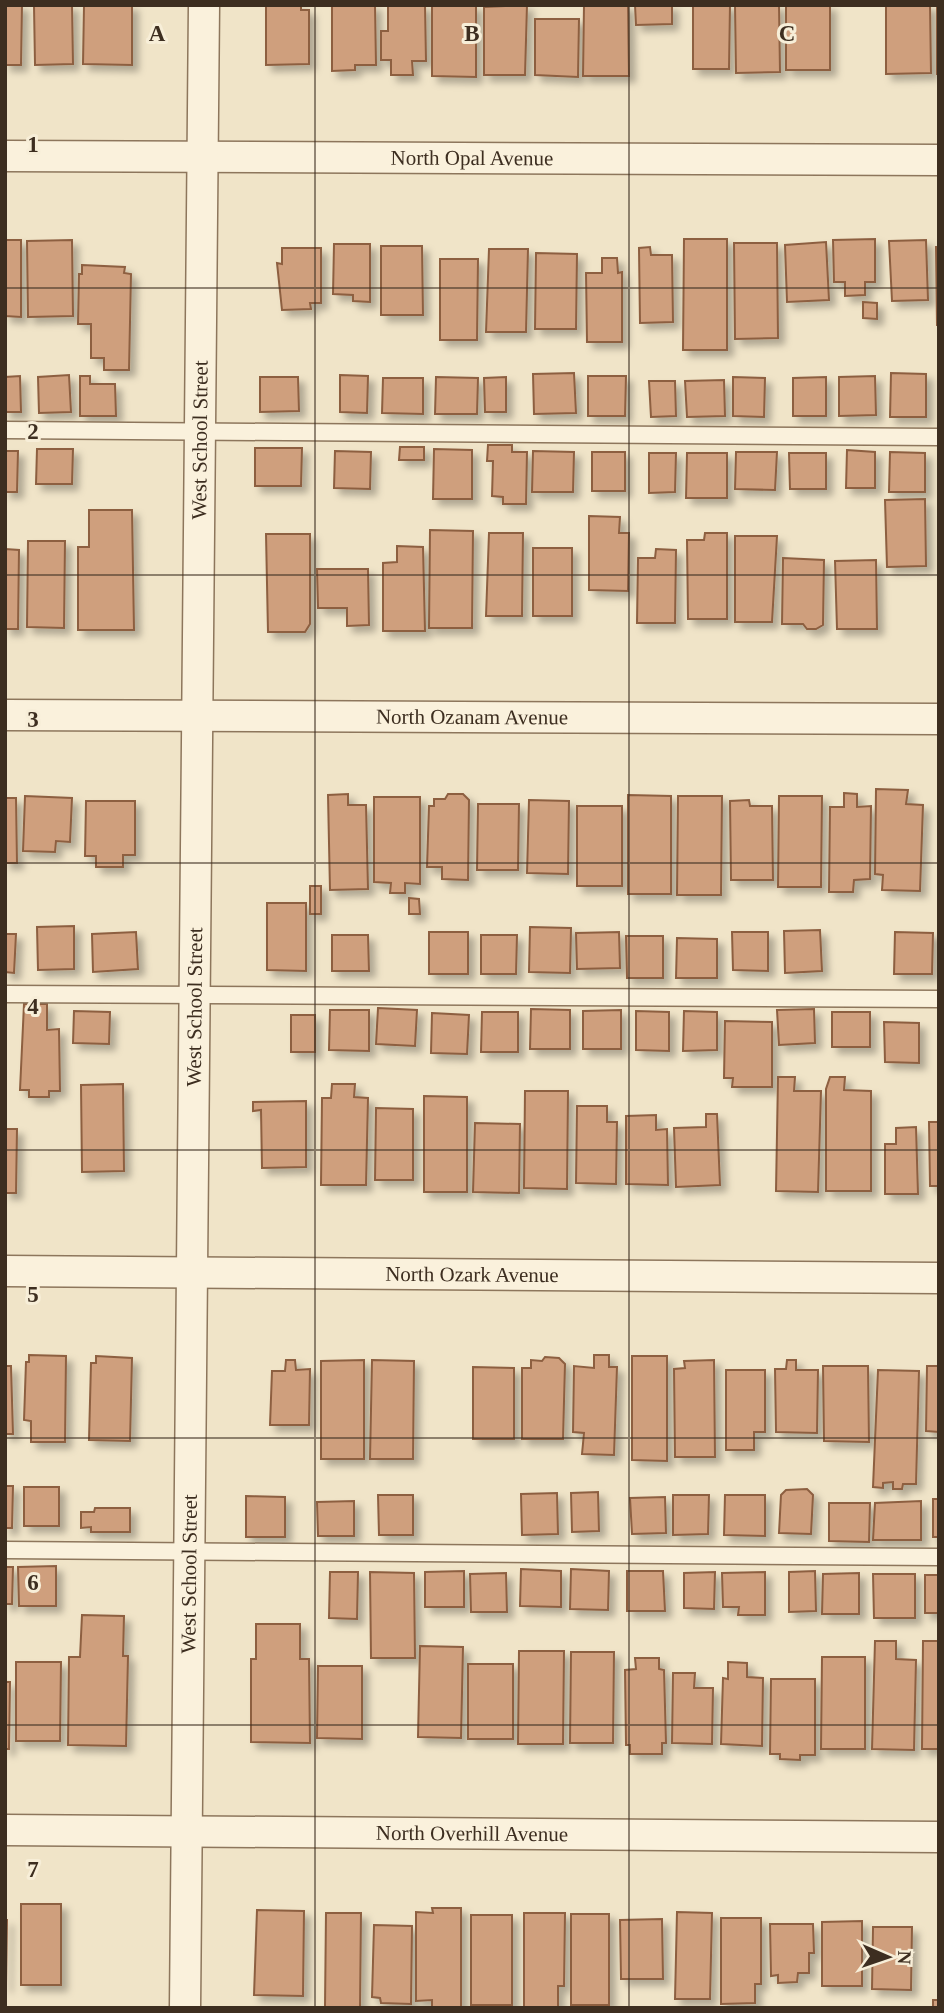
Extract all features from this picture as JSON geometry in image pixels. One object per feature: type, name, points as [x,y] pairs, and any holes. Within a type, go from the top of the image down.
[{"type":"street","name":"West School Street","points":[[186,2008],[204,5]]},
{"type":"street","name":"North Opal Avenue","points":[[5,156],[939,160]]},
{"type":"street","name":"North Ozanam Avenue","points":[[5,715],[939,719]]},
{"type":"street","name":"North Ozark Avenue","points":[[5,1271],[939,1278]]},
{"type":"street","name":"North Overhill Avenue","points":[[5,1830],[939,1837]]},
{"type":"lane","points":[[5,430],[939,437]]},
{"type":"lane","points":[[5,994],[939,999]]},
{"type":"lane","points":[[5,1550],[939,1557]]},
{"type":"building","points":[[5,5],[22,5],[21,65],[5,65]]},
{"type":"building","points":[[72,5],[73,64],[35,65],[34,6]]},
{"type":"building","points":[[84,5],[132,5],[132,65],[83,64]]},
{"type":"building","points":[[266,5],[301,5],[301,10],[309,10],[309,64],[266,65]]},
{"type":"building","points":[[332,5],[375,5],[376,65],[355,65],[355,70],[332,71]]},
{"type":"building","points":[[388,5],[425,5],[426,61],[412,61],[413,75],[391,75],[391,60],[381,60],[381,31],[388,31]]},
{"type":"building","points":[[432,5],[476,5],[476,77],[432,76]]},
{"type":"building","points":[[527,5],[525,75],[484,75],[484,7]]},
{"type":"building","points":[[584,5],[628,5],[629,76],[583,76]]},
{"type":"building","points":[[635,5],[672,5],[672,24],[636,25]]},
{"type":"building","points":[[693,5],[730,5],[729,69],[693,69]]},
{"type":"building","points":[[735,5],[779,5],[780,72],[736,73]]},
{"type":"building","points":[[786,5],[830,5],[830,70],[786,70]]},
{"type":"building","points":[[886,5],[930,5],[931,73],[886,74]]},
{"type":"building","points":[[939,5],[939,74],[937,74]]},
{"type":"building","points":[[535,19],[579,19],[578,77],[535,75]]},
{"type":"building","points":[[684,239],[727,239],[727,350],[683,350]]},
{"type":"building","points":[[875,239],[875,282],[865,282],[865,295],[845,296],[845,282],[834,282],[833,240]]},
{"type":"building","points":[[5,240],[21,240],[21,317],[5,316]]},
{"type":"building","points":[[72,240],[73,316],[28,317],[27,241]]},
{"type":"building","points":[[926,240],[928,300],[892,301],[889,241]]},
{"type":"building","points":[[826,242],[829,300],[787,302],[785,245]]},
{"type":"building","points":[[734,243],[777,243],[778,338],[735,339]]},
{"type":"building","points":[[334,244],[370,244],[370,302],[353,301],[353,295],[333,294]]},
{"type":"building","points":[[381,246],[422,246],[423,315],[381,315]]},
{"type":"building","points":[[650,247],[651,255],[672,255],[673,322],[640,323],[639,248]]},
{"type":"building","points":[[936,247],[939,247],[939,325],[937,325]]},
{"type":"building","points":[[282,248],[321,248],[321,303],[310,303],[311,309],[282,310],[277,263],[282,264]]},
{"type":"building","points":[[489,249],[528,249],[526,332],[486,332]]},
{"type":"building","points":[[536,253],[577,254],[576,329],[535,329]]},
{"type":"building","points":[[602,258],[617,258],[618,273],[622,272],[622,342],[587,342],[586,273],[602,273]]},
{"type":"building","points":[[440,259],[478,259],[477,340],[440,340]]},
{"type":"building","points":[[82,265],[125,267],[124,273],[131,274],[129,370],[104,370],[104,358],[91,358],[91,324],[78,324],[79,274],[82,274]]},
{"type":"building","points":[[863,302],[877,303],[877,319],[863,318]]},
{"type":"building","points":[[574,373],[576,413],[534,414],[533,374]]},
{"type":"building","points":[[891,373],[926,374],[926,417],[890,417]]},
{"type":"building","points":[[69,375],[71,412],[39,413],[38,377]]},
{"type":"building","points":[[340,375],[368,376],[367,413],[340,412]]},
{"type":"building","points":[[20,376],[21,412],[5,412],[5,377]]},
{"type":"building","points":[[80,376],[90,376],[90,384],[115,384],[116,416],[80,416]]},
{"type":"building","points":[[588,376],[626,376],[625,416],[588,416]]},
{"type":"building","points":[[875,376],[876,415],[839,416],[839,377]]},
{"type":"building","points":[[260,377],[298,377],[299,411],[260,412]]},
{"type":"building","points":[[436,377],[478,378],[477,414],[435,414]]},
{"type":"building","points":[[506,377],[506,412],[485,412],[484,378]]},
{"type":"building","points":[[733,377],[765,378],[764,417],[733,416]]},
{"type":"building","points":[[826,377],[826,416],[793,416],[793,378]]},
{"type":"building","points":[[383,378],[423,378],[423,414],[382,413]]},
{"type":"building","points":[[724,380],[725,416],[687,417],[685,381]]},
{"type":"building","points":[[649,381],[675,381],[676,416],[651,417]]},
{"type":"building","points":[[488,445],[512,445],[512,452],[527,452],[526,504],[503,504],[503,497],[492,496],[493,461],[487,461]]},
{"type":"building","points":[[400,447],[424,447],[424,460],[399,460]]},
{"type":"building","points":[[255,448],[302,448],[301,486],[255,486]]},
{"type":"building","points":[[37,449],[73,449],[72,484],[36,484]]},
{"type":"building","points":[[434,449],[472,450],[472,499],[433,499]]},
{"type":"building","points":[[847,450],[875,452],[875,488],[846,488]]},
{"type":"building","points":[[5,451],[18,451],[17,492],[5,492]]},
{"type":"building","points":[[335,451],[371,452],[370,489],[334,488]]},
{"type":"building","points":[[533,451],[574,452],[573,492],[532,492]]},
{"type":"building","points":[[592,452],[625,452],[625,491],[592,491]]},
{"type":"building","points":[[736,452],[777,452],[775,490],[735,489]]},
{"type":"building","points":[[890,452],[925,453],[925,492],[889,492]]},
{"type":"building","points":[[649,453],[676,453],[675,492],[649,493]]},
{"type":"building","points":[[687,453],[727,453],[727,498],[686,498]]},
{"type":"building","points":[[789,453],[826,453],[826,489],[790,489]]},
{"type":"building","points":[[925,499],[926,566],[887,567],[885,500]]},
{"type":"building","points":[[89,510],[132,510],[134,630],[78,630],[78,547],[89,547]]},
{"type":"building","points":[[589,516],[620,517],[619,533],[629,533],[628,591],[589,590]]},
{"type":"building","points":[[430,530],[473,531],[472,628],[429,628]]},
{"type":"building","points":[[489,533],[523,533],[522,616],[486,616]]},
{"type":"building","points":[[705,533],[727,533],[727,619],[688,619],[687,540],[704,540]]},
{"type":"building","points":[[266,534],[310,534],[310,624],[305,632],[268,632]]},
{"type":"building","points":[[735,536],[777,536],[772,622],[735,622]]},
{"type":"building","points":[[28,541],[65,541],[64,628],[27,627]]},
{"type":"building","points":[[397,546],[423,547],[425,631],[383,631],[383,563],[397,562]]},
{"type":"building","points":[[533,548],[572,548],[572,616],[533,616]]},
{"type":"building","points":[[5,549],[19,550],[18,629],[5,629]]},
{"type":"building","points":[[656,549],[676,550],[675,623],[637,623],[638,558],[655,558]]},
{"type":"building","points":[[783,558],[824,560],[823,625],[816,629],[807,629],[803,624],[782,624]]},
{"type":"building","points":[[876,560],[877,629],[837,629],[835,561]]},
{"type":"building","points":[[317,569],[368,569],[369,625],[347,626],[347,608],[318,608]]},
{"type":"building","points":[[876,789],[908,790],[906,804],[923,805],[920,891],[882,890],[883,875],[875,874]]},
{"type":"building","points":[[844,793],[857,794],[857,807],[871,806],[870,879],[854,880],[853,892],[829,892],[830,807],[844,807]]},
{"type":"building","points":[[348,794],[348,805],[366,805],[368,889],[330,890],[328,795]]},
{"type":"building","points":[[448,794],[463,794],[469,800],[468,880],[442,879],[442,867],[427,867],[429,806],[434,806],[434,799],[445,799]]},
{"type":"building","points":[[628,795],[671,796],[671,894],[628,894]]},
{"type":"building","points":[[25,796],[72,798],[70,842],[56,841],[55,852],[23,851]]},
{"type":"building","points":[[678,796],[722,796],[721,895],[677,895]]},
{"type":"building","points":[[779,796],[822,796],[821,887],[778,887]]},
{"type":"building","points":[[374,797],[420,797],[420,884],[405,883],[405,893],[390,893],[391,883],[374,882]]},
{"type":"building","points":[[5,798],[16,798],[17,863],[5,863]]},
{"type":"building","points":[[529,800],[569,801],[568,874],[527,873]]},
{"type":"building","points":[[749,800],[750,806],[772,806],[773,880],[731,880],[730,801]]},
{"type":"building","points":[[86,801],[135,801],[135,855],[123,855],[123,867],[96,867],[96,856],[85,856]]},
{"type":"building","points":[[478,804],[519,804],[518,870],[477,870]]},
{"type":"building","points":[[577,806],[622,806],[622,886],[577,886]]},
{"type":"building","points":[[310,886],[321,886],[321,914],[310,914]]},
{"type":"building","points":[[409,898],[419,899],[420,914],[409,914]]},
{"type":"building","points":[[267,903],[306,903],[306,971],[267,970]]},
{"type":"building","points":[[74,926],[74,969],[38,970],[37,927]]},
{"type":"building","points":[[530,927],[571,928],[570,973],[529,972]]},
{"type":"building","points":[[820,930],[822,971],[785,973],[784,931]]},
{"type":"building","points":[[136,932],[138,969],[93,972],[92,934]]},
{"type":"building","points":[[429,932],[468,932],[468,974],[429,974]]},
{"type":"building","points":[[619,932],[620,968],[577,969],[576,933]]},
{"type":"building","points":[[732,932],[768,932],[768,971],[733,970]]},
{"type":"building","points":[[895,932],[933,933],[932,974],[894,974]]},
{"type":"building","points":[[5,934],[16,934],[14,973],[5,972]]},
{"type":"building","points":[[332,935],[368,935],[369,971],[332,971]]},
{"type":"building","points":[[481,935],[517,935],[516,974],[481,974]]},
{"type":"building","points":[[626,936],[663,936],[663,978],[627,978]]},
{"type":"building","points":[[677,938],[717,939],[717,978],[676,978]]},
{"type":"building","points":[[24,1004],[47,1004],[47,1030],[59,1029],[60,1091],[49,1091],[49,1097],[29,1097],[29,1090],[20,1090]]},
{"type":"building","points":[[378,1008],[417,1010],[415,1046],[376,1044]]},
{"type":"building","points":[[531,1009],[570,1010],[570,1049],[530,1049]]},
{"type":"building","points":[[814,1009],[815,1043],[779,1045],[777,1010]]},
{"type":"building","points":[[330,1010],[369,1010],[369,1051],[329,1050]]},
{"type":"building","points":[[621,1010],[621,1049],[583,1049],[583,1011]]},
{"type":"building","points":[[74,1011],[110,1012],[109,1044],[73,1043]]},
{"type":"building","points":[[636,1011],[669,1012],[669,1051],[636,1050]]},
{"type":"building","points":[[684,1011],[717,1012],[717,1050],[683,1051]]},
{"type":"building","points":[[482,1012],[518,1012],[518,1052],[481,1052]]},
{"type":"building","points":[[832,1012],[870,1012],[870,1047],[832,1047]]},
{"type":"building","points":[[432,1013],[469,1015],[467,1054],[431,1053]]},
{"type":"building","points":[[291,1015],[315,1015],[315,1052],[291,1052]]},
{"type":"building","points":[[725,1021],[772,1022],[772,1087],[732,1087],[733,1078],[724,1078]]},
{"type":"building","points":[[884,1022],[919,1023],[919,1063],[885,1062]]},
{"type":"building","points":[[778,1077],[795,1077],[794,1091],[821,1091],[818,1192],[776,1191]]},
{"type":"building","points":[[830,1077],[845,1077],[844,1090],[871,1091],[871,1191],[826,1191],[826,1089]]},
{"type":"building","points":[[123,1084],[124,1171],[82,1172],[81,1085]]},
{"type":"building","points":[[332,1084],[355,1084],[354,1097],[368,1098],[366,1185],[321,1185],[322,1098],[331,1098]]},
{"type":"building","points":[[525,1091],[568,1091],[567,1189],[524,1188]]},
{"type":"building","points":[[424,1096],[467,1097],[467,1192],[424,1192]]},
{"type":"building","points":[[306,1101],[306,1167],[262,1168],[261,1110],[253,1111],[253,1102]]},
{"type":"building","points":[[577,1106],[607,1106],[607,1122],[617,1122],[616,1184],[576,1183]]},
{"type":"building","points":[[376,1108],[413,1109],[413,1180],[375,1180]]},
{"type":"building","points":[[706,1114],[717,1114],[720,1185],[676,1187],[674,1128],[706,1127]]},
{"type":"building","points":[[656,1115],[656,1130],[667,1129],[668,1185],[626,1184],[626,1116]]},
{"type":"building","points":[[929,1122],[939,1122],[939,1186],[930,1186]]},
{"type":"building","points":[[475,1123],[520,1124],[519,1193],[473,1192]]},
{"type":"building","points":[[916,1127],[918,1194],[885,1194],[885,1144],[896,1144],[896,1128]]},
{"type":"building","points":[[5,1129],[17,1129],[16,1193],[5,1193]]},
{"type":"building","points":[[29,1355],[66,1356],[65,1442],[31,1442],[31,1421],[24,1420],[26,1362],[29,1362]]},
{"type":"building","points":[[594,1355],[609,1355],[609,1367],[617,1367],[614,1455],[582,1454],[584,1433],[573,1432],[574,1366],[594,1368]]},
{"type":"building","points":[[96,1356],[132,1358],[130,1441],[89,1440],[91,1363],[96,1363]]},
{"type":"building","points":[[632,1356],[667,1356],[667,1461],[632,1460]]},
{"type":"building","points":[[545,1357],[559,1358],[565,1364],[563,1439],[522,1439],[522,1368],[531,1368],[531,1360],[542,1361]]},
{"type":"building","points":[[286,1360],[295,1360],[296,1370],[310,1369],[309,1425],[270,1425],[272,1371],[285,1371]]},
{"type":"building","points":[[364,1360],[364,1459],[321,1459],[321,1361]]},
{"type":"building","points":[[372,1360],[414,1361],[413,1459],[370,1459]]},
{"type":"building","points":[[714,1360],[715,1457],[675,1457],[674,1369],[685,1368],[684,1361]]},
{"type":"building","points":[[787,1360],[796,1360],[796,1370],[818,1370],[817,1433],[776,1432],[775,1369],[786,1369]]},
{"type":"building","points":[[5,1366],[11,1366],[13,1434],[5,1434]]},
{"type":"building","points":[[823,1366],[868,1366],[869,1442],[824,1441]]},
{"type":"building","points":[[927,1366],[939,1366],[939,1432],[926,1431]]},
{"type":"building","points":[[473,1367],[514,1368],[514,1439],[473,1439]]},
{"type":"building","points":[[726,1370],[765,1370],[765,1432],[754,1432],[754,1450],[726,1450]]},
{"type":"building","points":[[878,1370],[919,1371],[916,1484],[903,1484],[902,1489],[893,1489],[893,1482],[883,1483],[883,1488],[873,1487]]},
{"type":"building","points":[[5,1486],[13,1486],[12,1528],[5,1528]]},
{"type":"building","points":[[24,1487],[59,1487],[59,1526],[24,1526]]},
{"type":"building","points":[[807,1489],[813,1495],[811,1534],[779,1533],[781,1495],[786,1490]]},
{"type":"building","points":[[598,1492],[599,1531],[572,1532],[571,1493]]},
{"type":"building","points":[[557,1493],[558,1534],[522,1535],[521,1494]]},
{"type":"building","points":[[378,1495],[413,1495],[413,1535],[379,1535]]},
{"type":"building","points":[[673,1495],[709,1495],[708,1534],[673,1535]]},
{"type":"building","points":[[725,1495],[765,1495],[765,1536],[724,1535]]},
{"type":"building","points":[[246,1496],[285,1497],[285,1537],[246,1537]]},
{"type":"building","points":[[665,1497],[666,1533],[632,1534],[630,1498]]},
{"type":"building","points":[[933,1499],[939,1499],[939,1537],[933,1537]]},
{"type":"building","points":[[354,1501],[354,1536],[318,1536],[317,1502]]},
{"type":"building","points":[[921,1501],[921,1540],[873,1540],[875,1503]]},
{"type":"building","points":[[829,1503],[870,1503],[869,1542],[829,1541]]},
{"type":"building","points":[[95,1508],[130,1508],[130,1532],[91,1532],[91,1527],[81,1528],[81,1512],[94,1512]]},
{"type":"building","points":[[56,1566],[56,1606],[19,1606],[18,1567]]},
{"type":"building","points":[[5,1567],[13,1567],[12,1604],[5,1604]]},
{"type":"building","points":[[521,1569],[561,1571],[561,1607],[520,1606]]},
{"type":"building","points":[[571,1569],[609,1571],[608,1610],[570,1609]]},
{"type":"building","points":[[464,1571],[464,1607],[425,1607],[425,1572]]},
{"type":"building","points":[[627,1571],[663,1571],[665,1611],[627,1611]]},
{"type":"building","points":[[815,1571],[816,1611],[789,1612],[789,1572]]},
{"type":"building","points":[[330,1572],[358,1572],[357,1619],[329,1618]]},
{"type":"building","points":[[370,1572],[414,1573],[415,1658],[371,1658]]},
{"type":"building","points":[[715,1572],[714,1609],[684,1608],[684,1573]]},
{"type":"building","points":[[765,1572],[765,1615],[738,1615],[739,1607],[723,1607],[722,1573]]},
{"type":"building","points":[[506,1573],[507,1612],[471,1612],[470,1574]]},
{"type":"building","points":[[859,1573],[859,1614],[822,1614],[823,1574]]},
{"type":"building","points":[[873,1574],[915,1574],[915,1618],[874,1618]]},
{"type":"building","points":[[925,1575],[939,1575],[939,1613],[925,1613]]},
{"type":"building","points":[[82,1615],[124,1616],[123,1656],[128,1656],[126,1746],[68,1745],[69,1657],[80,1657]]},
{"type":"building","points":[[256,1624],[300,1624],[300,1659],[309,1659],[310,1743],[251,1742],[251,1659],[256,1659]]},
{"type":"building","points":[[875,1641],[896,1641],[896,1659],[916,1660],[914,1750],[872,1749]]},
{"type":"building","points":[[923,1641],[939,1641],[939,1749],[922,1749]]},
{"type":"building","points":[[420,1646],[463,1647],[461,1738],[418,1737]]},
{"type":"building","points":[[519,1651],[564,1651],[563,1744],[518,1744]]},
{"type":"building","points":[[571,1652],[614,1652],[613,1743],[570,1743]]},
{"type":"building","points":[[822,1657],[865,1657],[865,1749],[821,1749]]},
{"type":"building","points":[[635,1658],[659,1658],[659,1669],[664,1670],[666,1743],[662,1743],[662,1754],[630,1754],[630,1745],[626,1745],[625,1670],[636,1669]]},
{"type":"building","points":[[16,1662],[61,1662],[60,1741],[16,1741]]},
{"type":"building","points":[[728,1662],[747,1663],[747,1677],[763,1678],[762,1746],[721,1744],[723,1678],[728,1679]]},
{"type":"building","points":[[468,1664],[513,1664],[513,1739],[468,1739]]},
{"type":"building","points":[[318,1666],[362,1666],[362,1739],[317,1738]]},
{"type":"building","points":[[673,1673],[695,1673],[694,1688],[713,1688],[712,1744],[672,1743]]},
{"type":"building","points":[[771,1679],[815,1679],[815,1755],[800,1755],[800,1760],[780,1759],[780,1754],[770,1754]]},
{"type":"building","points":[[5,1682],[10,1682],[9,1749],[5,1749]]},
{"type":"building","points":[[21,1904],[61,1904],[61,1985],[21,1985]]},
{"type":"building","points":[[432,1908],[461,1908],[461,2008],[432,2008],[432,2000],[416,2001],[416,1912],[433,1913]]},
{"type":"building","points":[[257,1910],[304,1911],[303,1996],[254,1995]]},
{"type":"building","points":[[677,1912],[712,1913],[710,1999],[675,1999]]},
{"type":"building","points":[[326,1913],[361,1913],[360,2007],[325,2007]]},
{"type":"building","points":[[524,1913],[565,1913],[564,1986],[558,1986],[558,2008],[524,2008]]},
{"type":"building","points":[[571,1914],[609,1914],[609,2005],[571,2005]]},
{"type":"building","points":[[471,1915],[512,1915],[512,2005],[471,2005]]},
{"type":"building","points":[[721,1918],[761,1918],[761,1984],[755,1984],[755,2003],[721,2004]]},
{"type":"building","points":[[662,1919],[663,1979],[621,1979],[620,1920]]},
{"type":"building","points":[[7,1920],[6,1986],[5,1986]]},
{"type":"building","points":[[862,1921],[862,1986],[822,1986],[822,1922]]},
{"type":"building","points":[[770,1924],[813,1924],[814,1953],[809,1953],[809,1973],[798,1973],[797,1982],[778,1983],[778,1975],[771,1976]]},
{"type":"building","points":[[374,1925],[412,1926],[411,2004],[381,2003],[380,1998],[372,1997]]},
{"type":"building","points":[[873,1927],[912,1927],[911,1990],[872,1989]]},
{"type":"building","points":[[933,2000],[939,2000],[939,2008],[933,2008]]}]
